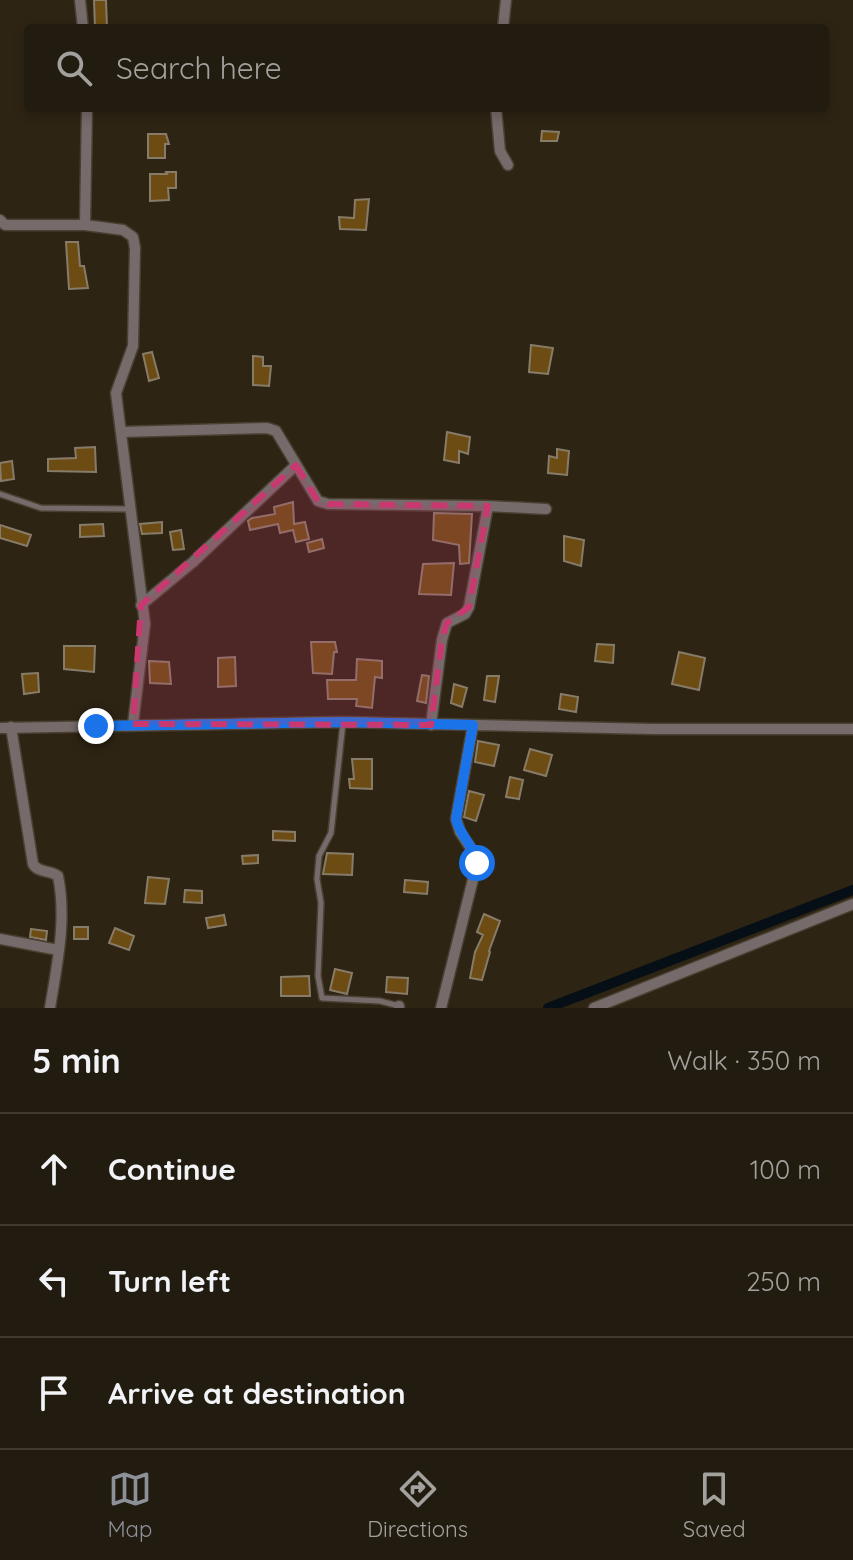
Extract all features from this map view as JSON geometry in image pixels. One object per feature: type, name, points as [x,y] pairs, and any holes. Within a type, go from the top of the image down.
[{"type":"street","points":[[80,0],[83,24]]},
{"type":"street","points":[[503,24],[506,0]]},
{"type":"street","points":[[85,225],[87,112]]},
{"type":"street","points":[[496,112],[500,151],[508,165]]},
{"type":"street","points":[[0,220],[5,225],[85,225],[123,230],[133,237],[134,336],[129,360],[116,393],[145,624],[133,724]]},
{"type":"street","points":[[121,432],[267,428],[276,431],[318,501],[328,504],[546,509]]},
{"type":"street","points":[[141,605],[193,562],[296,465]]},
{"type":"street","points":[[431,725],[442,640],[447,623],[465,614],[469,607],[488,506]]},
{"type":"street","points":[[50,1008],[63,924],[59,884],[54,873],[41,871],[33,864],[6,727],[343,722],[853,729]]},
{"type":"street","points":[[441,1008],[478,859],[460,832],[456,819],[473,725]]},
{"type":"street","points":[[594,1008],[853,904]]},
{"type":"street","points":[[0,939],[58,950]]},
{"type":"lane","points":[[0,494],[41,508],[131,509]]},
{"type":"lane","points":[[343,722],[331,833],[319,856],[317,879],[321,903],[318,976],[322,998],[380,1001],[399,1007]]},
{"type":"highlighted area","points":[[296,465],[318,501],[328,504],[488,506],[469,607],[447,623],[442,640],[431,725],[133,724],[141,605]]},
{"type":"building","points":[[94,0],[106,0],[107,24],[95,24]]},
{"type":"building","points":[[542,131],[559,132],[557,141],[541,141]]},
{"type":"building","points":[[148,134],[166,134],[169,144],[165,144],[165,158],[148,158]]},
{"type":"building","points":[[176,172],[176,188],[168,188],[169,200],[150,201],[150,174]]},
{"type":"building","points":[[369,199],[366,230],[340,229],[339,217],[354,218],[355,200]]},
{"type":"building","points":[[66,242],[78,242],[80,266],[84,266],[88,288],[69,289]]},
{"type":"building","points":[[531,345],[553,348],[548,374],[529,372]]},
{"type":"building","points":[[152,352],[159,378],[149,381],[143,354]]},
{"type":"building","points":[[253,356],[263,357],[263,366],[271,366],[269,386],[253,385]]},
{"type":"building","points":[[447,432],[470,437],[468,454],[459,451],[459,463],[444,460]]},
{"type":"building","points":[[95,447],[96,472],[48,471],[48,459],[76,458],[75,448]]},
{"type":"building","points":[[557,449],[569,451],[567,475],[548,473],[549,456],[557,458]]},
{"type":"building","points":[[12,461],[14,479],[1,481],[0,463]]},
{"type":"building","points":[[293,502],[294,524],[305,522],[309,539],[296,542],[293,530],[280,533],[278,524],[250,530],[248,521],[252,518],[275,514],[274,507]]},
{"type":"building","points":[[434,513],[472,514],[469,563],[460,564],[459,545],[433,540]]},
{"type":"building","points":[[162,522],[162,533],[142,534],[140,524]]},
{"type":"building","points":[[103,524],[104,536],[80,537],[80,525]]},
{"type":"building","points":[[0,525],[31,535],[27,546],[0,538]]},
{"type":"building","points":[[181,530],[184,549],[173,550],[170,532]]},
{"type":"building","points":[[564,536],[584,540],[581,566],[564,561]]},
{"type":"building","points":[[322,539],[324,548],[309,552],[307,543]]},
{"type":"building","points":[[454,563],[451,595],[419,594],[423,564]]},
{"type":"building","points":[[311,642],[335,642],[337,652],[334,652],[332,674],[313,673]]},
{"type":"building","points":[[597,644],[614,645],[613,663],[595,661]]},
{"type":"building","points":[[64,646],[95,646],[94,672],[64,669]]},
{"type":"building","points":[[679,652],[705,658],[699,690],[672,684]]},
{"type":"building","points":[[235,657],[236,686],[218,687],[218,658]]},
{"type":"building","points":[[357,659],[382,661],[382,678],[375,677],[372,708],[356,706],[357,699],[328,699],[327,680],[356,680]]},
{"type":"building","points":[[149,661],[169,662],[171,684],[150,683]]},
{"type":"building","points":[[38,673],[39,692],[24,694],[22,674]]},
{"type":"building","points":[[422,675],[429,676],[426,703],[417,701]]},
{"type":"building","points":[[487,676],[499,676],[495,702],[484,700]]},
{"type":"building","points":[[454,684],[467,688],[462,707],[451,703]]},
{"type":"building","points":[[561,694],[578,697],[576,712],[559,709]]},
{"type":"building","points":[[478,741],[499,745],[494,766],[475,762]]},
{"type":"building","points":[[530,749],[552,755],[546,776],[524,770]]},
{"type":"building","points":[[352,759],[372,759],[372,789],[350,788],[349,779],[354,779]]},
{"type":"building","points":[[510,777],[523,780],[519,799],[506,797]]},
{"type":"building","points":[[469,791],[484,795],[476,821],[464,817]]},
{"type":"building","points":[[273,831],[295,832],[295,841],[273,840]]},
{"type":"building","points":[[327,853],[353,854],[352,875],[323,874]]},
{"type":"building","points":[[258,855],[258,863],[243,864],[242,856]]},
{"type":"building","points":[[148,877],[169,879],[165,904],[145,903]]},
{"type":"building","points":[[405,880],[428,882],[427,894],[404,892]]},
{"type":"building","points":[[185,890],[202,891],[202,903],[184,902]]},
{"type":"building","points":[[484,914],[500,921],[482,980],[470,978],[475,952],[483,935],[477,932]]},
{"type":"building","points":[[224,915],[226,925],[208,928],[206,918]]},
{"type":"building","points":[[74,927],[88,927],[88,939],[74,939]]},
{"type":"building","points":[[115,928],[134,936],[129,950],[109,943]]},
{"type":"building","points":[[31,929],[47,931],[46,940],[30,937]]},
{"type":"building","points":[[335,969],[352,973],[347,994],[330,990]]},
{"type":"building","points":[[309,976],[310,996],[281,996],[281,977]]},
{"type":"building","points":[[387,977],[408,978],[407,994],[386,992]]},
{"type":"waterway","points":[[548,1008],[853,890]]},
{"type":"route","points":[[96,726],[343,722],[473,725],[456,819],[460,832],[477,856],[477,863]]}]
